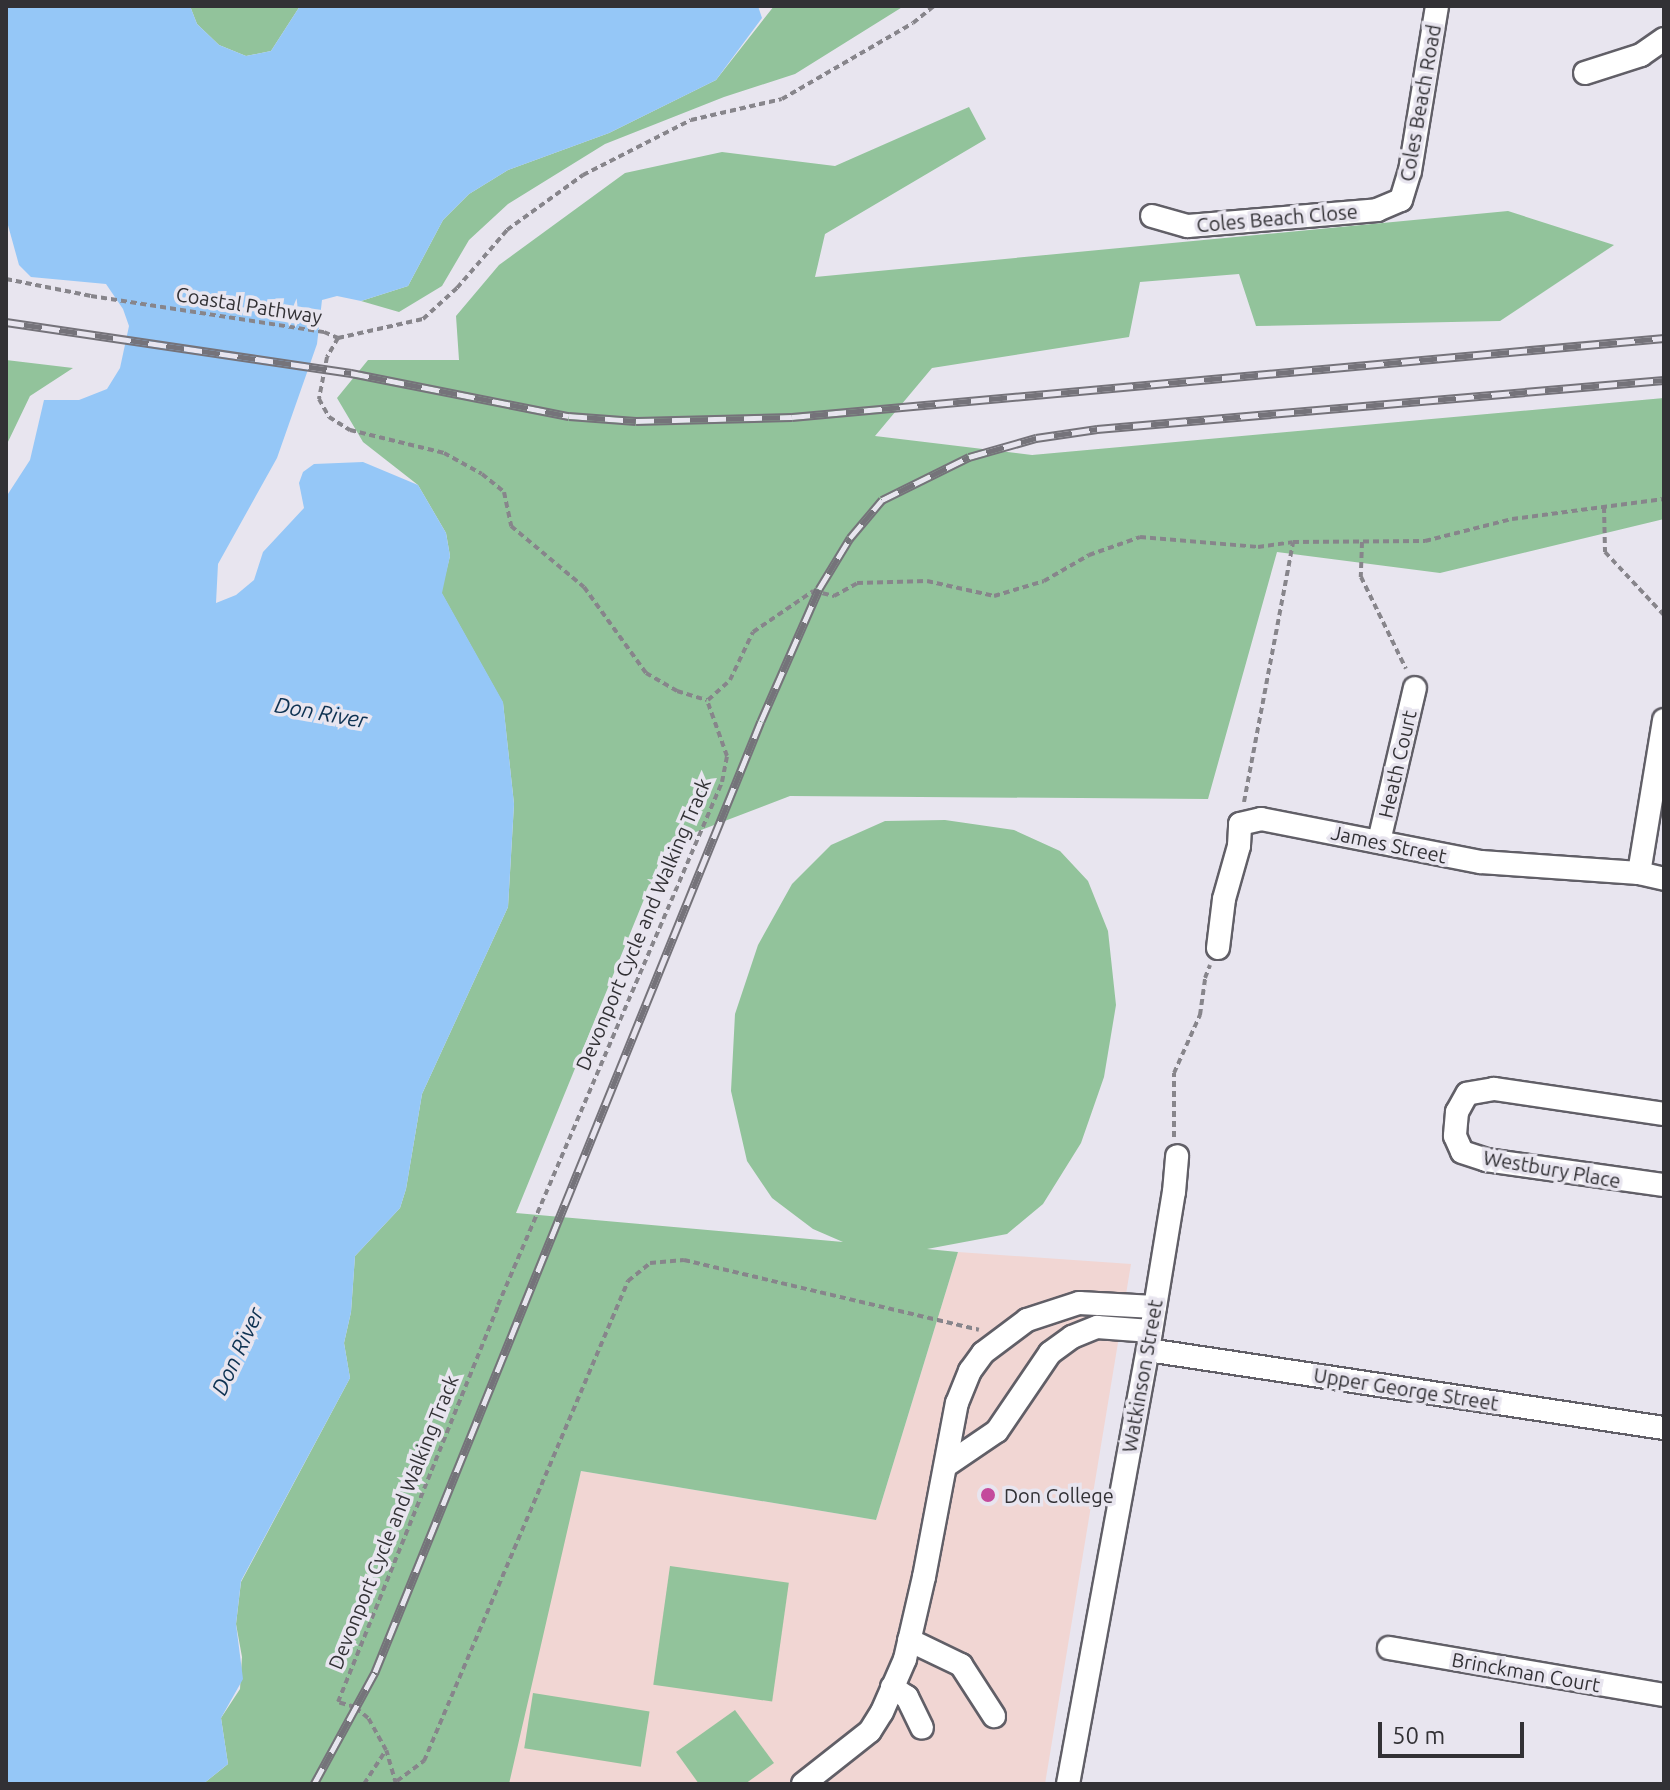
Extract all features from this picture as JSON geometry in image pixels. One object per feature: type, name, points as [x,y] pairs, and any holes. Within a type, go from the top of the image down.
[{"type":"street","name":"Coles Beach Road","points":[[1401,200],[1410,171],[1437,6]]},
{"type":"street","points":[[1585,73],[1641,55],[1664,40]]},
{"type":"street","name":"Coles Beach Close","points":[[1152,216],[1188,226],[1377,210],[1401,200]]},
{"type":"street","name":"Heath Court","points":[[1379,841],[1415,688]]},
{"type":"street","points":[[1639,873],[1664,720]]},
{"type":"street","name":"James Street","points":[[1240,824],[1261,819],[1481,862],[1639,873],[1664,879]]},
{"type":"street","points":[[1218,948],[1224,899],[1239,846],[1240,824]]},
{"type":"street","name":"Westbury Place","points":[[1664,1114],[1494,1089],[1467,1094],[1457,1112],[1455,1136],[1462,1152],[1486,1160],[1664,1185]]},
{"type":"street","name":"Watkinson Street","points":[[1068,1784],[1150,1340],[1177,1156]]},
{"type":"street","points":[[803,1784],[870,1731],[892,1687],[909,1640],[947,1465],[957,1403],[970,1371],[983,1353],[1027,1320],[1079,1303],[1155,1307]]},
{"type":"street","name":"Upper George Street","points":[[947,1465],[997,1431],[1050,1353],[1072,1337],[1097,1327],[1150,1340],[1664,1428]]},
{"type":"street","points":[[909,1640],[961,1665],[994,1716]]},
{"type":"street","name":"Brinckman Court","points":[[1389,1648],[1664,1695]]},
{"type":"street","points":[[892,1687],[907,1697],[922,1728]]},
{"type":"path","points":[[338,338],[423,319],[457,288],[507,230],[583,175],[691,120],[782,99],[913,23],[934,6]]},
{"type":"path","name":"Coastal Pathway","points":[[6,279],[91,296],[324,332],[338,338],[327,357],[319,399],[329,417],[350,430],[444,453],[482,474],[504,492],[511,526],[584,587],[646,673],[677,691],[707,700]]},
{"type":"path","points":[[707,700],[730,680],[753,632],[813,591],[834,596],[857,583],[927,581],[994,596],[1044,581],[1089,555],[1140,537],[1258,547],[1293,542],[1425,541],[1512,519],[1664,499]]},
{"type":"path","points":[[1604,507],[1605,552],[1664,615]]},
{"type":"path","points":[[1240,824],[1293,542]]},
{"type":"path","points":[[1362,542],[1361,577],[1415,688]]},
{"type":"path","name":"Devonport Cycle and Walking Track","points":[[396,1782],[386,1750],[368,1718],[355,1707],[338,1702],[498,1305],[722,782],[727,756],[707,700]]},
{"type":"path","points":[[1177,1156],[1174,1073],[1200,1015],[1205,978],[1218,948]]},
{"type":"path","points":[[396,1782],[424,1761],[628,1281],[650,1263],[684,1260],[956,1323],[1001,1337]]},
{"type":"path","points":[[364,1784],[386,1750]]},
{"type":"path","points":[[396,1782],[405,1784]]},
{"type":"shaded area","name":"Don College","points":[[958,1252],[1131,1264],[1045,1784],[482,1784],[581,1471],[876,1520]]},
{"type":"green space","points":[[190,6],[300,6],[271,51],[246,56],[219,45],[197,24]]},
{"type":"green space","points":[[774,6],[904,6],[795,74],[724,97],[605,144],[508,204],[469,240],[442,286],[399,312],[361,301],[408,286],[443,220],[469,194],[508,170],[609,133],[716,80]]},
{"type":"green space","points":[[969,107],[986,139],[825,234],[815,277],[1508,211],[1614,245],[1500,321],[1256,326],[1239,274],[1140,282],[1129,337],[932,368],[875,436],[1032,455],[1664,398],[1664,519],[1440,573],[1277,552],[1208,799],[790,796],[667,843],[516,1213],[843,1242],[813,1229],[772,1198],[747,1161],[731,1091],[735,1014],[758,945],[792,884],[831,845],[885,821],[945,820],[1014,830],[1060,851],[1088,881],[1108,931],[1116,1005],[1104,1077],[1081,1143],[1043,1204],[1007,1234],[927,1249],[958,1252],[876,1520],[581,1471],[509,1784],[203,1784],[228,1764],[221,1718],[240,1689],[242,1657],[236,1624],[241,1582],[350,1378],[344,1343],[351,1312],[355,1256],[400,1208],[422,1094],[508,907],[514,804],[503,703],[441,592],[450,556],[446,533],[418,485],[363,442],[337,398],[368,360],[459,360],[456,316],[499,265],[625,173],[722,152],[835,166]]},
{"type":"green space","points":[[6,360],[73,368],[30,396],[6,446]]},
{"type":"green space","points":[[670,1566],[789,1583],[772,1702],[653,1685]]},
{"type":"green space","points":[[533,1693],[650,1711],[641,1767],[524,1748]]},
{"type":"green space","points":[[735,1710],[774,1763],[745,1784],[699,1784],[676,1752]]},
{"type":"water","name":"Don River","points":[[6,6],[190,6],[197,24],[219,45],[246,56],[271,51],[300,6],[758,6],[762,18],[716,80],[609,133],[508,170],[469,194],[443,220],[408,286],[361,301],[337,296],[322,300],[317,344],[277,458],[218,564],[216,603],[236,595],[254,580],[263,552],[304,508],[299,483],[303,472],[314,464],[363,462],[418,485],[446,533],[450,556],[442,593],[503,702],[514,804],[508,907],[422,1094],[400,1208],[355,1256],[351,1312],[344,1343],[350,1378],[241,1581],[236,1624],[243,1679],[221,1718],[228,1764],[203,1784],[6,1784],[6,497],[30,460],[44,400],[79,400],[107,389],[120,368],[129,326],[123,309],[106,284],[31,277],[19,265],[6,218]]},
{"type":"railway","points":[[6,322],[351,373],[569,416],[636,421],[792,417],[1664,338]]},
{"type":"railway","points":[[314,1784],[375,1672],[761,721],[819,589],[850,538],[882,500],[969,457],[1036,438],[1097,429],[1664,380]]},
{"type":"place","name":"Don College","points":[[988,1495]]}]
